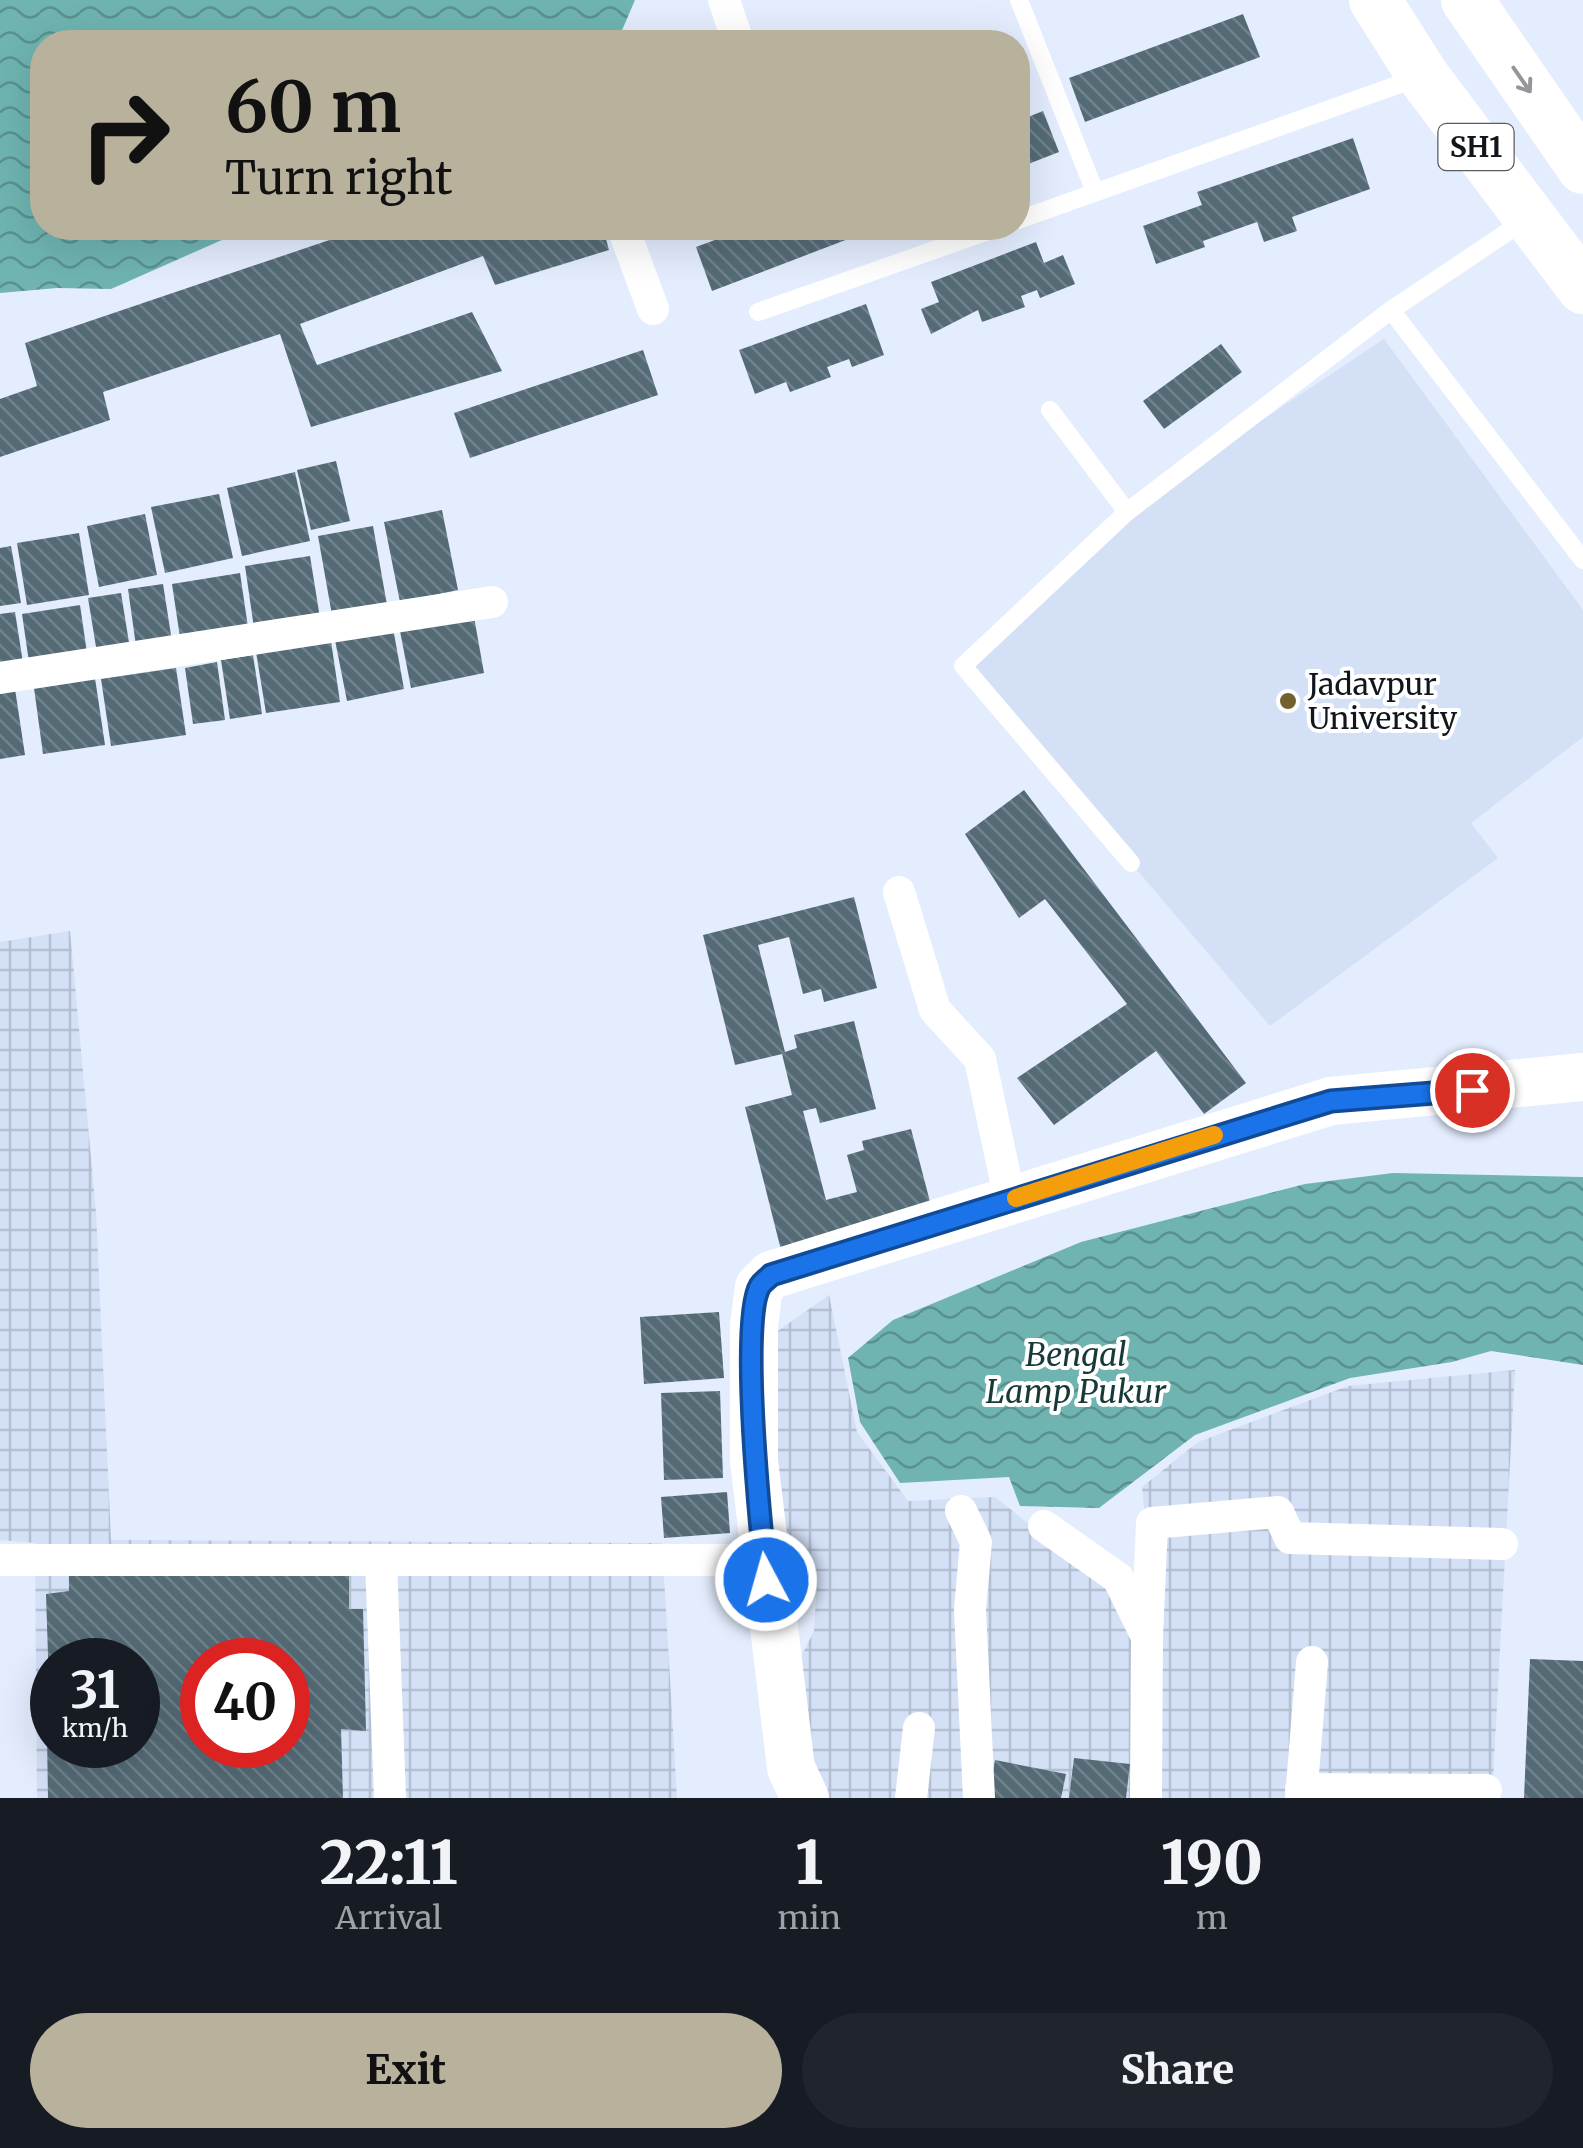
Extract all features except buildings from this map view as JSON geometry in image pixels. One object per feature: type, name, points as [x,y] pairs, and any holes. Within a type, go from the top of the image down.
[{"type":"main road","name":"SH1","points":[[1375,0],[1423,76],[1583,288]]},
{"type":"main road","name":"SH1","points":[[1467,0],[1583,168]]},
{"type":"street","points":[[724,0],[734,30]]},
{"type":"street","points":[[627,240],[653,309]]},
{"type":"street","points":[[0,678],[492,602]]},
{"type":"street","points":[[898,892],[935,1010],[980,1059],[1010,1200]]},
{"type":"street","points":[[804,1798],[791,1768],[754,1461],[754,1325],[759,1287],[784,1268],[1331,1101],[1583,1077]]},
{"type":"street","points":[[961,1512],[976,1542],[970,1610],[978,1798]]},
{"type":"street","points":[[1146,1798],[1152,1523],[1278,1512],[1290,1538],[1502,1544]]},
{"type":"street","points":[[1044,1526],[1118,1578],[1147,1637]]},
{"type":"street","points":[[0,1560],[764,1560]]},
{"type":"street","points":[[381,1560],[390,1798]]},
{"type":"street","points":[[1312,1662],[1301,1794],[1486,1790]]},
{"type":"street","points":[[911,1798],[920,1728]]},
{"type":"lane","points":[[1019,0],[1095,192]]},
{"type":"lane","points":[[1030,216],[1423,76]]},
{"type":"lane","points":[[1131,863],[963,666],[1127,512],[1391,310],[1529,218]]},
{"type":"lane","points":[[758,312],[963,240]]},
{"type":"lane","points":[[1391,310],[1583,560]]},
{"type":"lane","points":[[1050,410],[1127,512]]},
{"type":"shaded area","name":"Jadavpur University","points":[[1384,339],[1583,610],[1583,737],[1471,823],[1498,858],[1270,1026],[963,666],[1139,502]]},
{"type":"shaded area","points":[[70,931],[96,1212],[111,1540],[662,1543],[677,1798],[37,1798],[37,1768],[160,1768],[160,1638],[36,1638],[35,1543],[0,1540],[0,942]]},
{"type":"shaded area","points":[[829,1295],[857,1432],[908,1501],[995,1497],[1114,1592],[1138,1638],[1136,1798],[818,1798],[793,1672],[814,1631],[817,1579],[782,1560],[762,1342]]},
{"type":"shaded area","points":[[1515,1370],[1492,1798],[1156,1798],[1156,1629],[1142,1487],[1198,1442],[1348,1386]]},
{"type":"water","points":[[0,0],[635,0],[622,30],[30,30],[30,240],[222,240],[111,289],[0,293]]},
{"type":"water","name":"Bengal Lamp Pukur","points":[[1393,1173],[1583,1177],[1583,1365],[1491,1351],[1452,1362],[1350,1378],[1195,1435],[1099,1508],[1020,1506],[1009,1477],[900,1483],[860,1422],[848,1358],[893,1320],[1081,1242],[1305,1184]]},
{"type":"slow traffic","points":[[1016,1198],[1214,1135]]},
{"type":"place","name":"Jadavpur University","points":[[1288,701]]},
{"type":"route","points":[[766,1580],[754,1461],[754,1325],[759,1287],[771,1275],[1331,1101],[1472,1090]]}]
